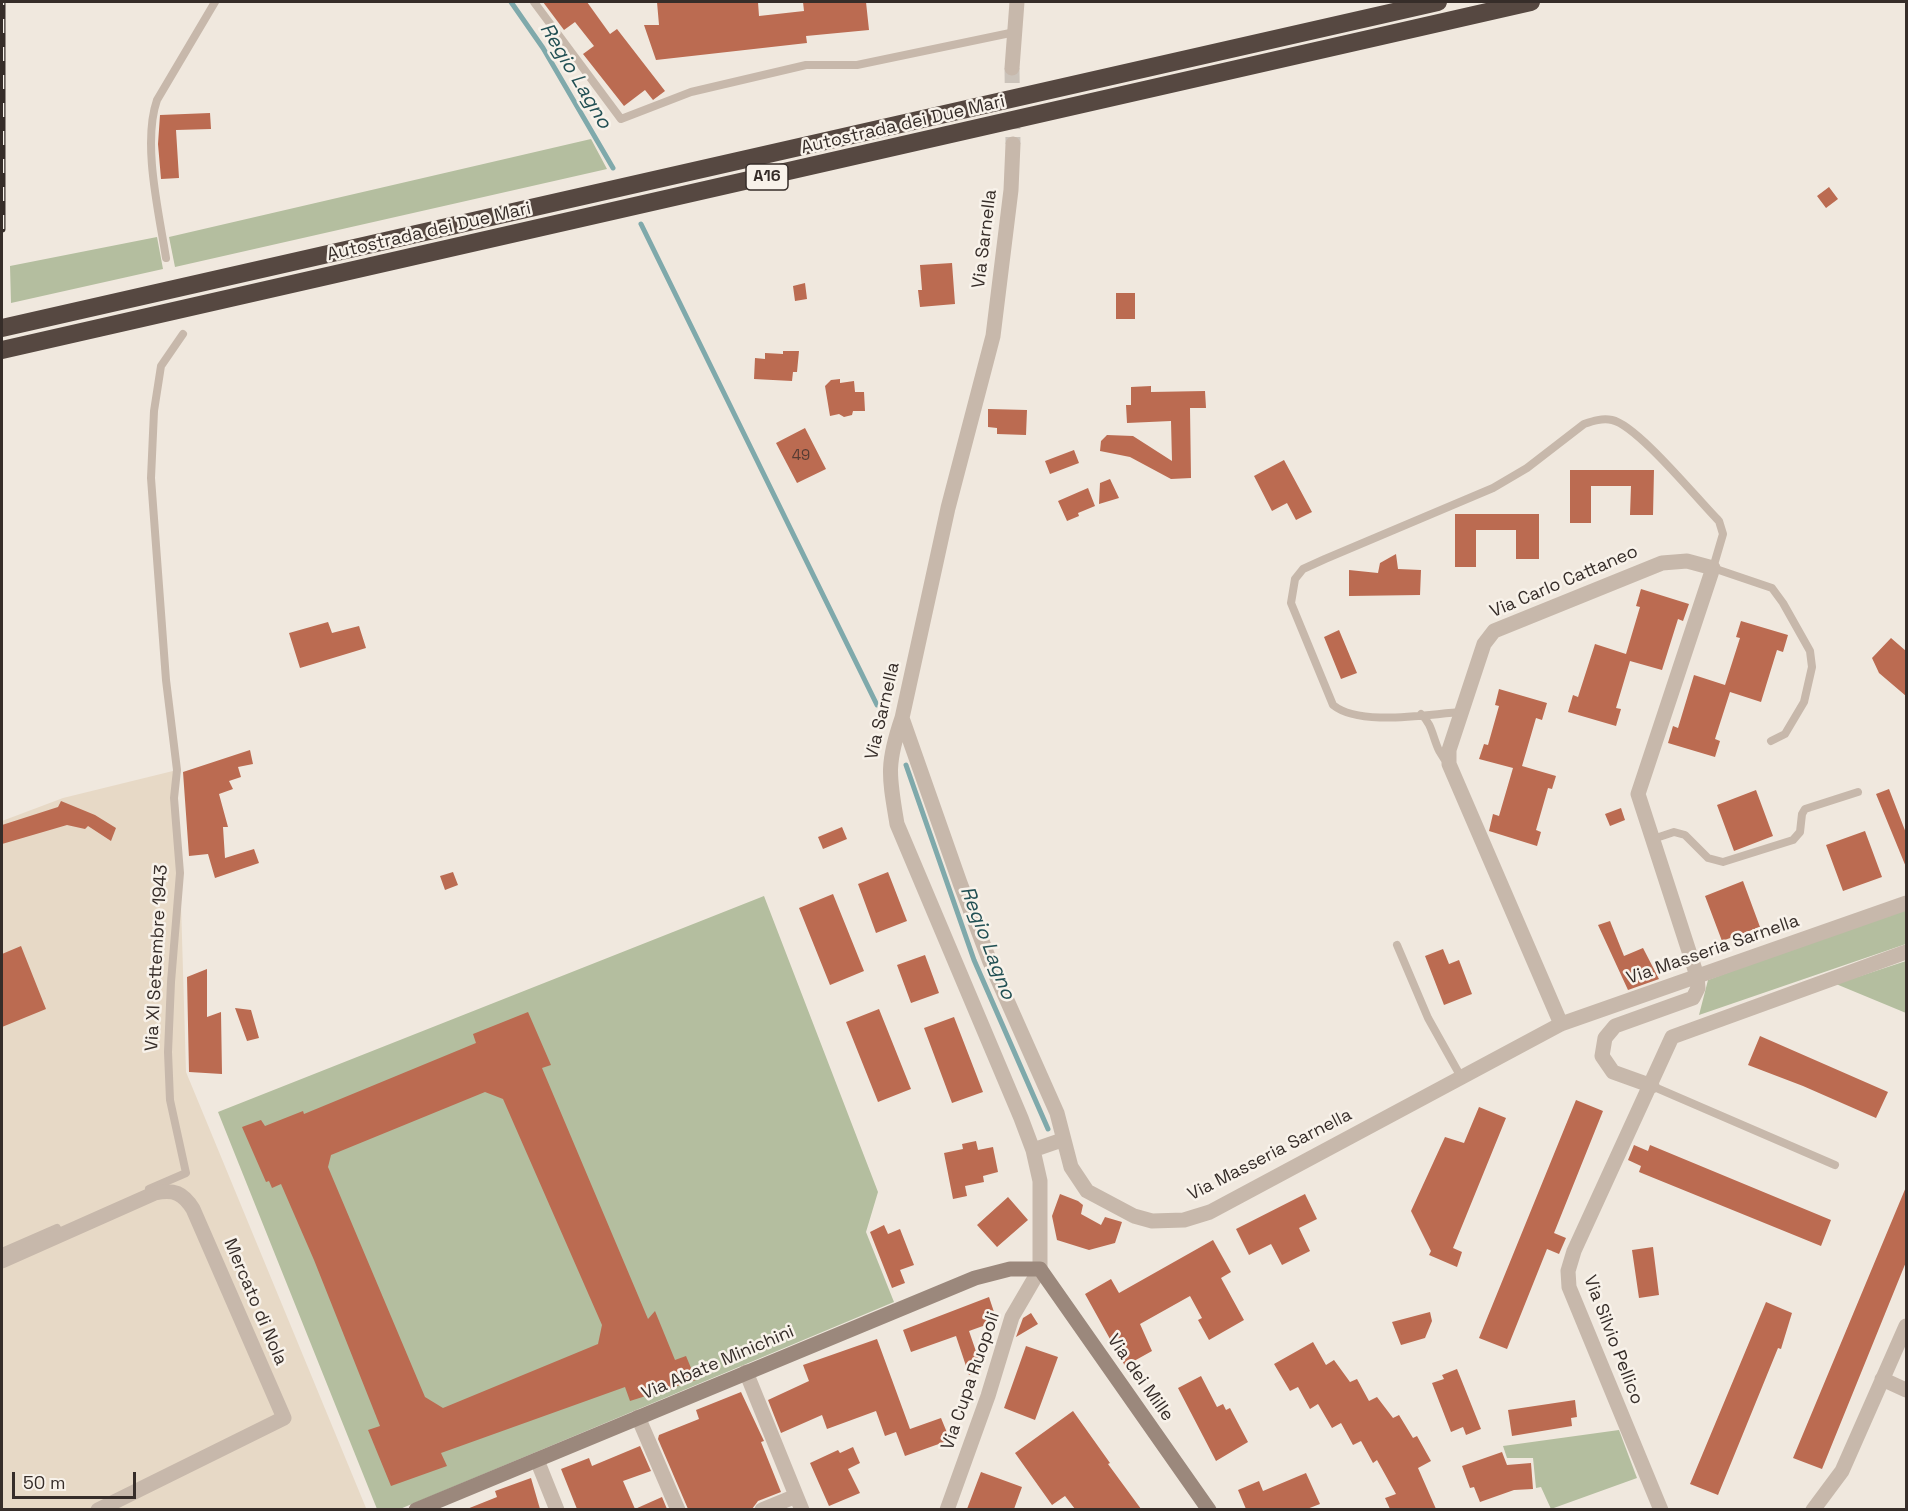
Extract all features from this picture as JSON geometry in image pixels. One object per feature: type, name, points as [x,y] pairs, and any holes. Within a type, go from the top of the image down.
[{"type":"highway","name":"Autostrada dei Due Mari","points":[[2,328],[1438,2]]},
{"type":"highway","name":"Autostrada dei Due Mari","points":[[2,350],[1532,2]]},
{"type":"street","points":[[1012,68],[1017,2]]},
{"type":"street","name":"Via Sarnella","points":[[1013,144],[1011,190],[993,336],[948,508],[902,718],[891,752],[889,775],[897,824],[1033,1150],[1042,1198],[1040,1269]]},
{"type":"street","name":"Via Carlo Cattaneo","points":[[1449,764],[1449,750],[1484,644],[1494,631],[1662,563],[1688,561],[1713,568]]},
{"type":"street","points":[[1652,1086],[1613,1072],[1602,1056],[1605,1038],[1615,1026],[1693,998],[1698,988],[1697,976],[1638,794],[1713,568]]},
{"type":"street","name":"Via Masseria Sarnella","points":[[902,718],[963,893],[990,962],[1058,1113],[1062,1126],[1062,1140],[1071,1167],[1087,1191],[1134,1216],[1152,1221],[1184,1220],[1210,1212],[1561,1024],[1906,903]]},
{"type":"street","points":[[1449,764],[1561,1024]]},
{"type":"street","name":"Via Silvio Pellico","points":[[1661,1509],[1569,1287],[1568,1271],[1574,1251],[1652,1086],[1672,1037],[1906,952]]},
{"type":"street","points":[[1033,1150],[1062,1140]]},
{"type":"street","name":"Mercato di Nola","points":[[2,1261],[155,1193],[168,1190],[180,1193],[193,1209],[284,1418],[98,1509]]},
{"type":"street","name":"Via Abate Minichini","points":[[416,1509],[975,1278],[1010,1269],[1040,1269]]},
{"type":"street","name":"Via Cupa Ruopoli","points":[[947,1509],[988,1396],[1012,1317],[1040,1269]]},
{"type":"street","name":"Via dei Mille","points":[[1040,1269],[1209,1509]]},
{"type":"street","points":[[1813,1509],[1842,1471],[1906,1326]]},
{"type":"street","points":[[746,1372],[799,1503],[762,1509]]},
{"type":"street","points":[[1882,1379],[1906,1390]]},
{"type":"street","points":[[638,1417],[678,1509]]},
{"type":"street","points":[[537,1460],[557,1509]]},
{"type":"lane","points":[[166,258],[153,179],[153,113],[157,100],[214,2]]},
{"type":"lane","points":[[534,2],[621,119],[691,92],[806,65],[857,65],[1015,32]]},
{"type":"lane","name":"Via XI Settembre 1943","points":[[2,1252],[186,1173],[170,1100],[171,993],[180,873],[174,798],[177,770],[166,680],[151,478],[154,411],[161,366],[183,334]]},
{"type":"lane","points":[[1462,712],[1367,717],[1341,712],[1333,705],[1291,603],[1295,579],[1303,569],[1493,488],[1527,468],[1584,424],[1595,420],[1612,420],[1632,430],[1719,521],[1723,534],[1713,568],[1772,588],[1784,603],[1810,651],[1812,667],[1804,702],[1785,734],[1771,741]]},
{"type":"lane","points":[[1421,714],[1427,719],[1440,756],[1449,764]]},
{"type":"lane","points":[[1653,839],[1674,832],[1685,835],[1708,858],[1723,862],[1739,859],[1793,840],[1800,832],[1802,814],[1805,809],[1858,792]]},
{"type":"lane","points":[[1397,945],[1428,1018],[1461,1077]]},
{"type":"lane","points":[[1652,1086],[1835,1165]]},
{"type":"green space","points":[[591,139],[607,169],[175,267],[169,237]]},
{"type":"green space","points":[[157,237],[163,269],[11,303],[10,266]]},
{"type":"green space","points":[[764,896],[878,1192],[866,1232],[894,1302],[400,1509],[377,1509],[218,1112]]},
{"type":"green space","points":[[1906,907],[1906,944],[1699,1015],[1708,980]]},
{"type":"green space","points":[[1906,961],[1906,1013],[1836,984]]},
{"type":"green space","points":[[1619,1430],[1637,1478],[1551,1509],[1541,1487],[1536,1488],[1533,1458],[1507,1458],[1503,1446]]},
{"type":"shaded area","points":[[177,770],[186,1072],[366,1508],[362,1510],[2,1510],[2,821],[63,798]]},
{"type":"building","points":[[543,2],[587,2],[610,34],[617,29],[665,91],[653,100],[645,90],[624,106],[583,54],[594,46],[575,22],[564,30]]},
{"type":"building","points":[[657,2],[758,2],[759,16],[804,11],[803,2],[866,2],[869,30],[806,36],[807,43],[656,60],[644,25],[659,25]]},
{"type":"building","points":[[210,113],[211,129],[176,130],[179,178],[161,179],[158,144],[160,115]]},
{"type":"building","points":[[1829,187],[1838,199],[1826,208],[1817,196]]},
{"type":"building","points":[[952,263],[955,304],[920,307],[918,290],[922,290],[920,265]]},
{"type":"building","points":[[805,283],[807,299],[795,301],[793,286]]},
{"type":"building","points":[[1116,293],[1135,293],[1135,319],[1116,319]]},
{"type":"building","points":[[783,351],[799,351],[797,372],[793,372],[792,381],[754,379],[755,358],[765,359],[765,353],[783,354]]},
{"type":"building","points":[[840,379],[840,383],[854,381],[855,392],[864,392],[865,411],[853,411],[852,415],[844,417],[839,414],[830,416],[825,386],[831,380]]},
{"type":"building","points":[[1151,386],[1151,392],[1205,391],[1206,408],[1190,408],[1191,478],[1171,479],[1130,457],[1100,451],[1101,441],[1107,435],[1133,436],[1172,461],[1171,421],[1127,423],[1126,405],[1131,405],[1131,387]]},
{"type":"building","points":[[988,409],[1027,410],[1026,435],[997,434],[997,428],[988,427]]},
{"type":"building","points":[[805,428],[826,469],[797,483],[776,443]]},
{"type":"building","points":[[1074,450],[1079,463],[1050,474],[1045,461]]},
{"type":"building","points":[[1284,460],[1312,512],[1296,520],[1287,503],[1272,511],[1254,476]]},
{"type":"building","points":[[1570,470],[1654,470],[1653,515],[1630,515],[1631,486],[1591,486],[1591,523],[1570,523]]},
{"type":"building","points":[[1110,479],[1119,498],[1099,504],[1100,483]]},
{"type":"building","points":[[1088,488],[1095,506],[1078,513],[1079,516],[1067,521],[1058,501]]},
{"type":"building","points":[[1455,514],[1539,514],[1539,559],[1516,559],[1516,530],[1476,530],[1476,567],[1455,567]]},
{"type":"building","points":[[1396,554],[1398,569],[1421,570],[1420,595],[1349,596],[1349,570],[1378,573],[1380,563]]},
{"type":"building","points":[[1641,589],[1689,604],[1683,621],[1678,619],[1662,670],[1630,661],[1616,708],[1621,709],[1616,726],[1568,712],[1573,695],[1578,697],[1595,644],[1626,654],[1640,607],[1636,606]]},
{"type":"building","points":[[1741,621],[1788,635],[1783,652],[1777,650],[1761,702],[1730,692],[1715,739],[1720,741],[1715,757],[1668,743],[1673,726],[1678,728],[1694,675],[1725,685],[1740,638],[1736,637]]},
{"type":"building","points":[[328,622],[332,633],[359,626],[366,648],[300,668],[289,633]]},
{"type":"building","points":[[1339,630],[1357,673],[1341,679],[1324,637]]},
{"type":"building","points":[[1891,638],[1906,651],[1906,696],[1879,673],[1872,658]]},
{"type":"building","points":[[1499,689],[1547,703],[1542,720],[1536,718],[1522,766],[1556,776],[1552,789],[1548,788],[1536,830],[1541,832],[1537,846],[1489,831],[1493,814],[1499,816],[1513,768],[1479,759],[1484,744],[1488,745],[1499,706],[1495,705]]},
{"type":"building","points":[[250,750],[253,764],[238,767],[241,777],[229,781],[233,789],[219,794],[228,827],[223,827],[225,858],[254,849],[259,863],[215,878],[208,854],[189,856],[183,772]]},
{"type":"building","points":[[1889,789],[1906,833],[1906,867],[1876,794]]},
{"type":"building","points":[[1756,790],[1773,836],[1734,851],[1717,805]]},
{"type":"building","points":[[61,801],[95,815],[116,828],[111,841],[88,826],[85,829],[67,825],[2,844],[2,825],[58,807]]},
{"type":"building","points":[[1621,808],[1625,820],[1610,826],[1605,814]]},
{"type":"building","points":[[842,827],[847,839],[823,849],[818,837]]},
{"type":"building","points":[[1865,831],[1882,877],[1843,891],[1826,845]]},
{"type":"building","points":[[453,872],[458,885],[445,890],[440,876]]},
{"type":"building","points":[[888,872],[907,921],[876,933],[858,884]]},
{"type":"building","points":[[1743,881],[1760,927],[1722,941],[1705,896]]},
{"type":"building","points":[[833,894],[864,971],[830,985],[799,908]]},
{"type":"building","points":[[1610,921],[1624,956],[1643,948],[1659,979],[1628,990],[1598,925]]},
{"type":"building","points":[[21,946],[46,1009],[2,1027],[2,954]]},
{"type":"building","points":[[1443,949],[1449,964],[1459,960],[1472,994],[1444,1005],[1425,956]]},
{"type":"building","points":[[925,955],[939,993],[911,1003],[897,965]]},
{"type":"building","points":[[207,969],[207,1017],[221,1012],[222,1074],[189,1072],[187,977]]},
{"type":"building","points":[[235,1008],[251,1010],[259,1038],[247,1041]]},
{"type":"building","points":[[879,1009],[911,1089],[878,1102],[846,1022]]},
{"type":"building","points":[[528,1012],[551,1065],[542,1068],[648,1319],[655,1311],[675,1360],[686,1356],[696,1380],[630,1401],[625,1387],[441,1453],[447,1466],[391,1486],[368,1430],[380,1426],[314,1260],[281,1184],[272,1188],[269,1181],[266,1182],[242,1127],[261,1120],[265,1126],[303,1111],[304,1114],[476,1043],[473,1034]],"holes":[[[485,1092],[503,1099],[602,1325],[598,1344],[443,1408],[425,1397],[328,1167],[331,1155]]]},
{"type":"building","points":[[954,1017],[983,1092],[952,1103],[924,1028]]},
{"type":"building","points":[[1760,1036],[1888,1092],[1876,1118],[1748,1065]]},
{"type":"building","points":[[1576,1100],[1603,1111],[1554,1233],[1566,1238],[1559,1254],[1547,1249],[1507,1349],[1479,1338]]},
{"type":"building","points":[[1479,1107],[1506,1118],[1453,1248],[1462,1252],[1457,1267],[1429,1255],[1431,1251],[1411,1211],[1445,1137],[1464,1143]]},
{"type":"building","points":[[976,1141],[978,1150],[993,1147],[998,1172],[983,1176],[984,1182],[965,1186],[967,1196],[953,1199],[944,1153],[963,1149],[962,1144]]},
{"type":"building","points":[[1634,1145],[1648,1151],[1650,1145],[1831,1220],[1821,1246],[1639,1172],[1641,1166],[1628,1160]]},
{"type":"building","points":[[1906,1187],[1906,1262],[1822,1469],[1793,1458]]},
{"type":"building","points":[[1060,1194],[1078,1201],[1083,1205],[1081,1214],[1101,1225],[1105,1217],[1122,1222],[1115,1243],[1089,1250],[1057,1240],[1052,1216]]},
{"type":"building","points":[[1305,1194],[1317,1219],[1299,1228],[1310,1251],[1282,1265],[1271,1244],[1249,1255],[1236,1229]]},
{"type":"building","points":[[1008,1197],[1028,1220],[997,1247],[977,1225]]},
{"type":"building","points":[[884,1225],[888,1234],[900,1229],[914,1265],[900,1270],[905,1283],[892,1288],[870,1232]]},
{"type":"building","points":[[1213,1240],[1231,1272],[1221,1278],[1244,1320],[1209,1340],[1198,1320],[1202,1318],[1190,1296],[1140,1324],[1152,1351],[1125,1366],[1085,1294],[1111,1279],[1119,1293]]},
{"type":"building","points":[[1653,1247],[1659,1295],[1639,1298],[1632,1250]]},
{"type":"building","points":[[989,1297],[997,1321],[969,1331],[982,1369],[969,1375],[956,1336],[911,1352],[903,1330]]},
{"type":"building","points":[[1766,1302],[1792,1313],[1781,1349],[1778,1348],[1718,1495],[1690,1484]]},
{"type":"building","points":[[1430,1312],[1432,1321],[1425,1338],[1401,1345],[1392,1322]]},
{"type":"building","points":[[1031,1313],[1038,1324],[1016,1337],[1023,1318]]},
{"type":"building","points":[[877,1339],[910,1429],[941,1418],[950,1440],[905,1456],[896,1432],[885,1436],[876,1411],[827,1429],[822,1415],[781,1433],[768,1400],[809,1381],[803,1365]]},
{"type":"building","points":[[1313,1342],[1326,1365],[1334,1360],[1350,1382],[1357,1379],[1369,1401],[1377,1397],[1393,1418],[1399,1415],[1413,1438],[1417,1436],[1431,1461],[1418,1468],[1436,1509],[1390,1509],[1385,1498],[1396,1494],[1377,1460],[1373,1463],[1361,1441],[1353,1445],[1341,1423],[1332,1428],[1318,1404],[1310,1409],[1298,1387],[1290,1391],[1274,1364]]},
{"type":"building","points":[[1026,1346],[1058,1357],[1035,1420],[1004,1408]]},
{"type":"building","points":[[1457,1369],[1481,1429],[1466,1435],[1463,1427],[1451,1432],[1432,1383],[1444,1379],[1442,1375]]},
{"type":"building","points":[[1201,1376],[1217,1407],[1223,1404],[1226,1410],[1230,1408],[1248,1442],[1216,1461],[1178,1388]]},
{"type":"building","points":[[741,1392],[764,1441],[761,1442],[781,1492],[758,1501],[752,1509],[688,1509],[658,1439],[659,1435],[699,1419],[696,1410]]},
{"type":"building","points":[[1575,1400],[1577,1417],[1571,1418],[1572,1426],[1512,1436],[1508,1410]]},
{"type":"building","points":[[1073,1411],[1141,1509],[1075,1509],[1065,1496],[1052,1505],[1015,1453]]},
{"type":"building","points":[[640,1446],[651,1471],[623,1481],[635,1509],[577,1509],[561,1469],[589,1458],[592,1466]]},
{"type":"building","points":[[853,1447],[860,1463],[848,1469],[860,1493],[829,1506],[810,1463],[838,1450],[840,1453]]},
{"type":"building","points":[[1502,1452],[1507,1465],[1531,1463],[1533,1489],[1514,1490],[1480,1502],[1474,1487],[1470,1488],[1462,1466]]},
{"type":"building","points":[[981,1472],[1022,1487],[1014,1509],[967,1509]]},
{"type":"building","points":[[1306,1473],[1320,1504],[1307,1509],[1246,1509],[1238,1490],[1259,1481],[1263,1491]]},
{"type":"building","points":[[531,1478],[540,1509],[467,1509],[497,1497],[495,1491]]},
{"type":"building","points":[[662,1497],[667,1509],[635,1509]]},
{"type":"waterway","name":"Regio Lagno","points":[[511,2],[543,48],[613,168]]},
{"type":"waterway","points":[[641,224],[877,705]]},
{"type":"waterway","name":"Regio Lagno","points":[[906,765],[974,960],[1048,1129]]},
{"type":"tunnel","points":[[1012,68],[1013,144]]},
{"type":"railway","points":[[2,2],[2,229]]}]
